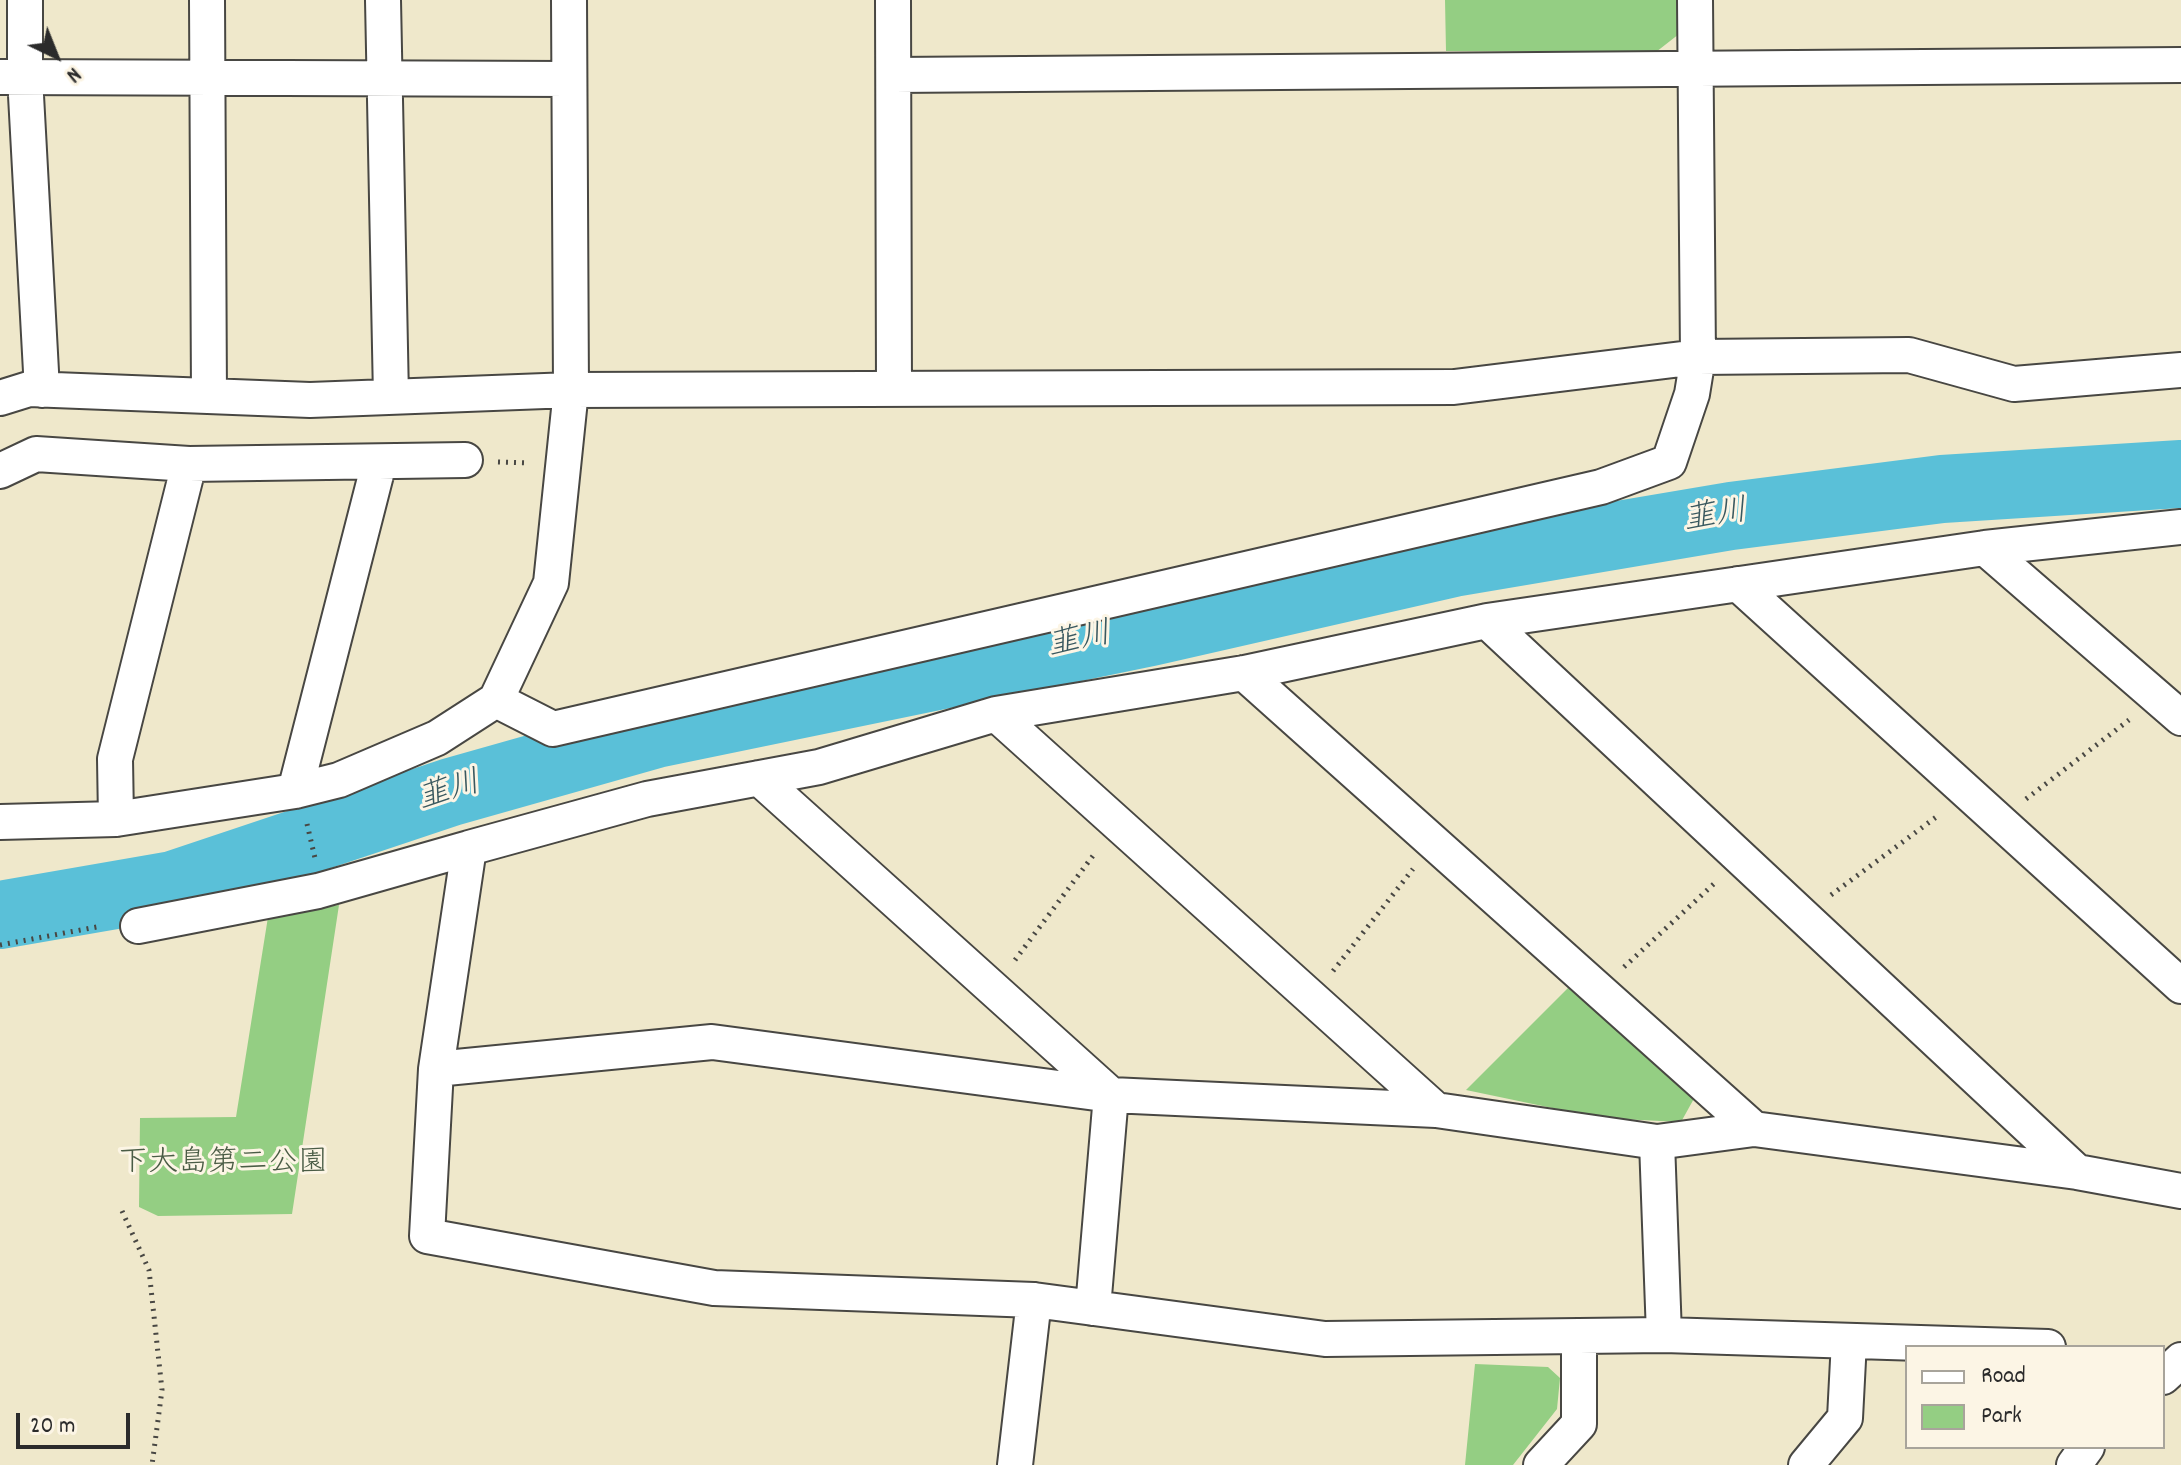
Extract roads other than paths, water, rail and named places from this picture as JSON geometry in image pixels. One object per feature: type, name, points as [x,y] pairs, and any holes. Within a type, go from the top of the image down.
[{"type":"street","points":[[25,0],[13,77],[42,390]]},
{"type":"street","points":[[207,0],[209,396]]},
{"type":"street","points":[[383,0],[391,397]]},
{"type":"street","points":[[0,822],[116,819],[297,790],[339,780],[437,738],[496,700],[551,583],[571,390],[569,0]]},
{"type":"street","points":[[893,0],[894,388]]},
{"type":"street","points":[[496,700],[553,729],[1601,487],[1669,462],[1692,394],[1698,357],[1695,0]]},
{"type":"street","points":[[894,75],[2181,65]]},
{"type":"street","points":[[13,77],[569,79]]},
{"type":"street","points":[[0,398],[29,389],[310,400],[571,390],[1454,387],[1698,357],[1909,355],[2014,384],[2181,370]]},
{"type":"street","points":[[1,474],[36,454],[189,464],[465,460]]},
{"type":"street","points":[[297,790],[379,463]]},
{"type":"street","points":[[116,819],[115,759],[189,464]]},
{"type":"street","points":[[138,926],[323,890],[647,799],[819,767],[996,714],[1244,673],[1487,621],[1985,548],[2181,527]]},
{"type":"street","points":[[1985,548],[2170,708]]},
{"type":"street","points":[[1738,584],[2181,986]]},
{"type":"street","points":[[1487,621],[2077,1172]]},
{"type":"street","points":[[1244,673],[1754,1129]]},
{"type":"street","points":[[996,714],[1436,1110]]},
{"type":"street","points":[[759,778],[1111,1095]]},
{"type":"street","points":[[469,848],[436,1069],[427,1236],[714,1288],[1034,1300],[1325,1339],[1664,1335],[1982,1345]]},
{"type":"street","points":[[436,1069],[712,1042],[1111,1095],[1436,1110],[1657,1142],[1754,1129],[2077,1172],[2181,1191]]},
{"type":"street","points":[[1093,1308],[1111,1095]]},
{"type":"street","points":[[1657,1142],[1664,1335]]},
{"type":"street","points":[[1015,1465],[1034,1300]]},
{"type":"street","points":[[1541,1465],[1579,1424],[1579,1336]]},
{"type":"street","points":[[1806,1465],[1845,1418],[1849,1341]]},
{"type":"street","points":[[2165,1375],[2181,1360]]},
{"type":"waterway","name":"韮川","points":[[0,915],[173,885],[451,792],[656,734],[1151,632],[1453,563],[1731,516],[1942,489],[2181,474]]},
{"type":"park label","name":"下大島第二公園","points":[[223,1166]]}]
